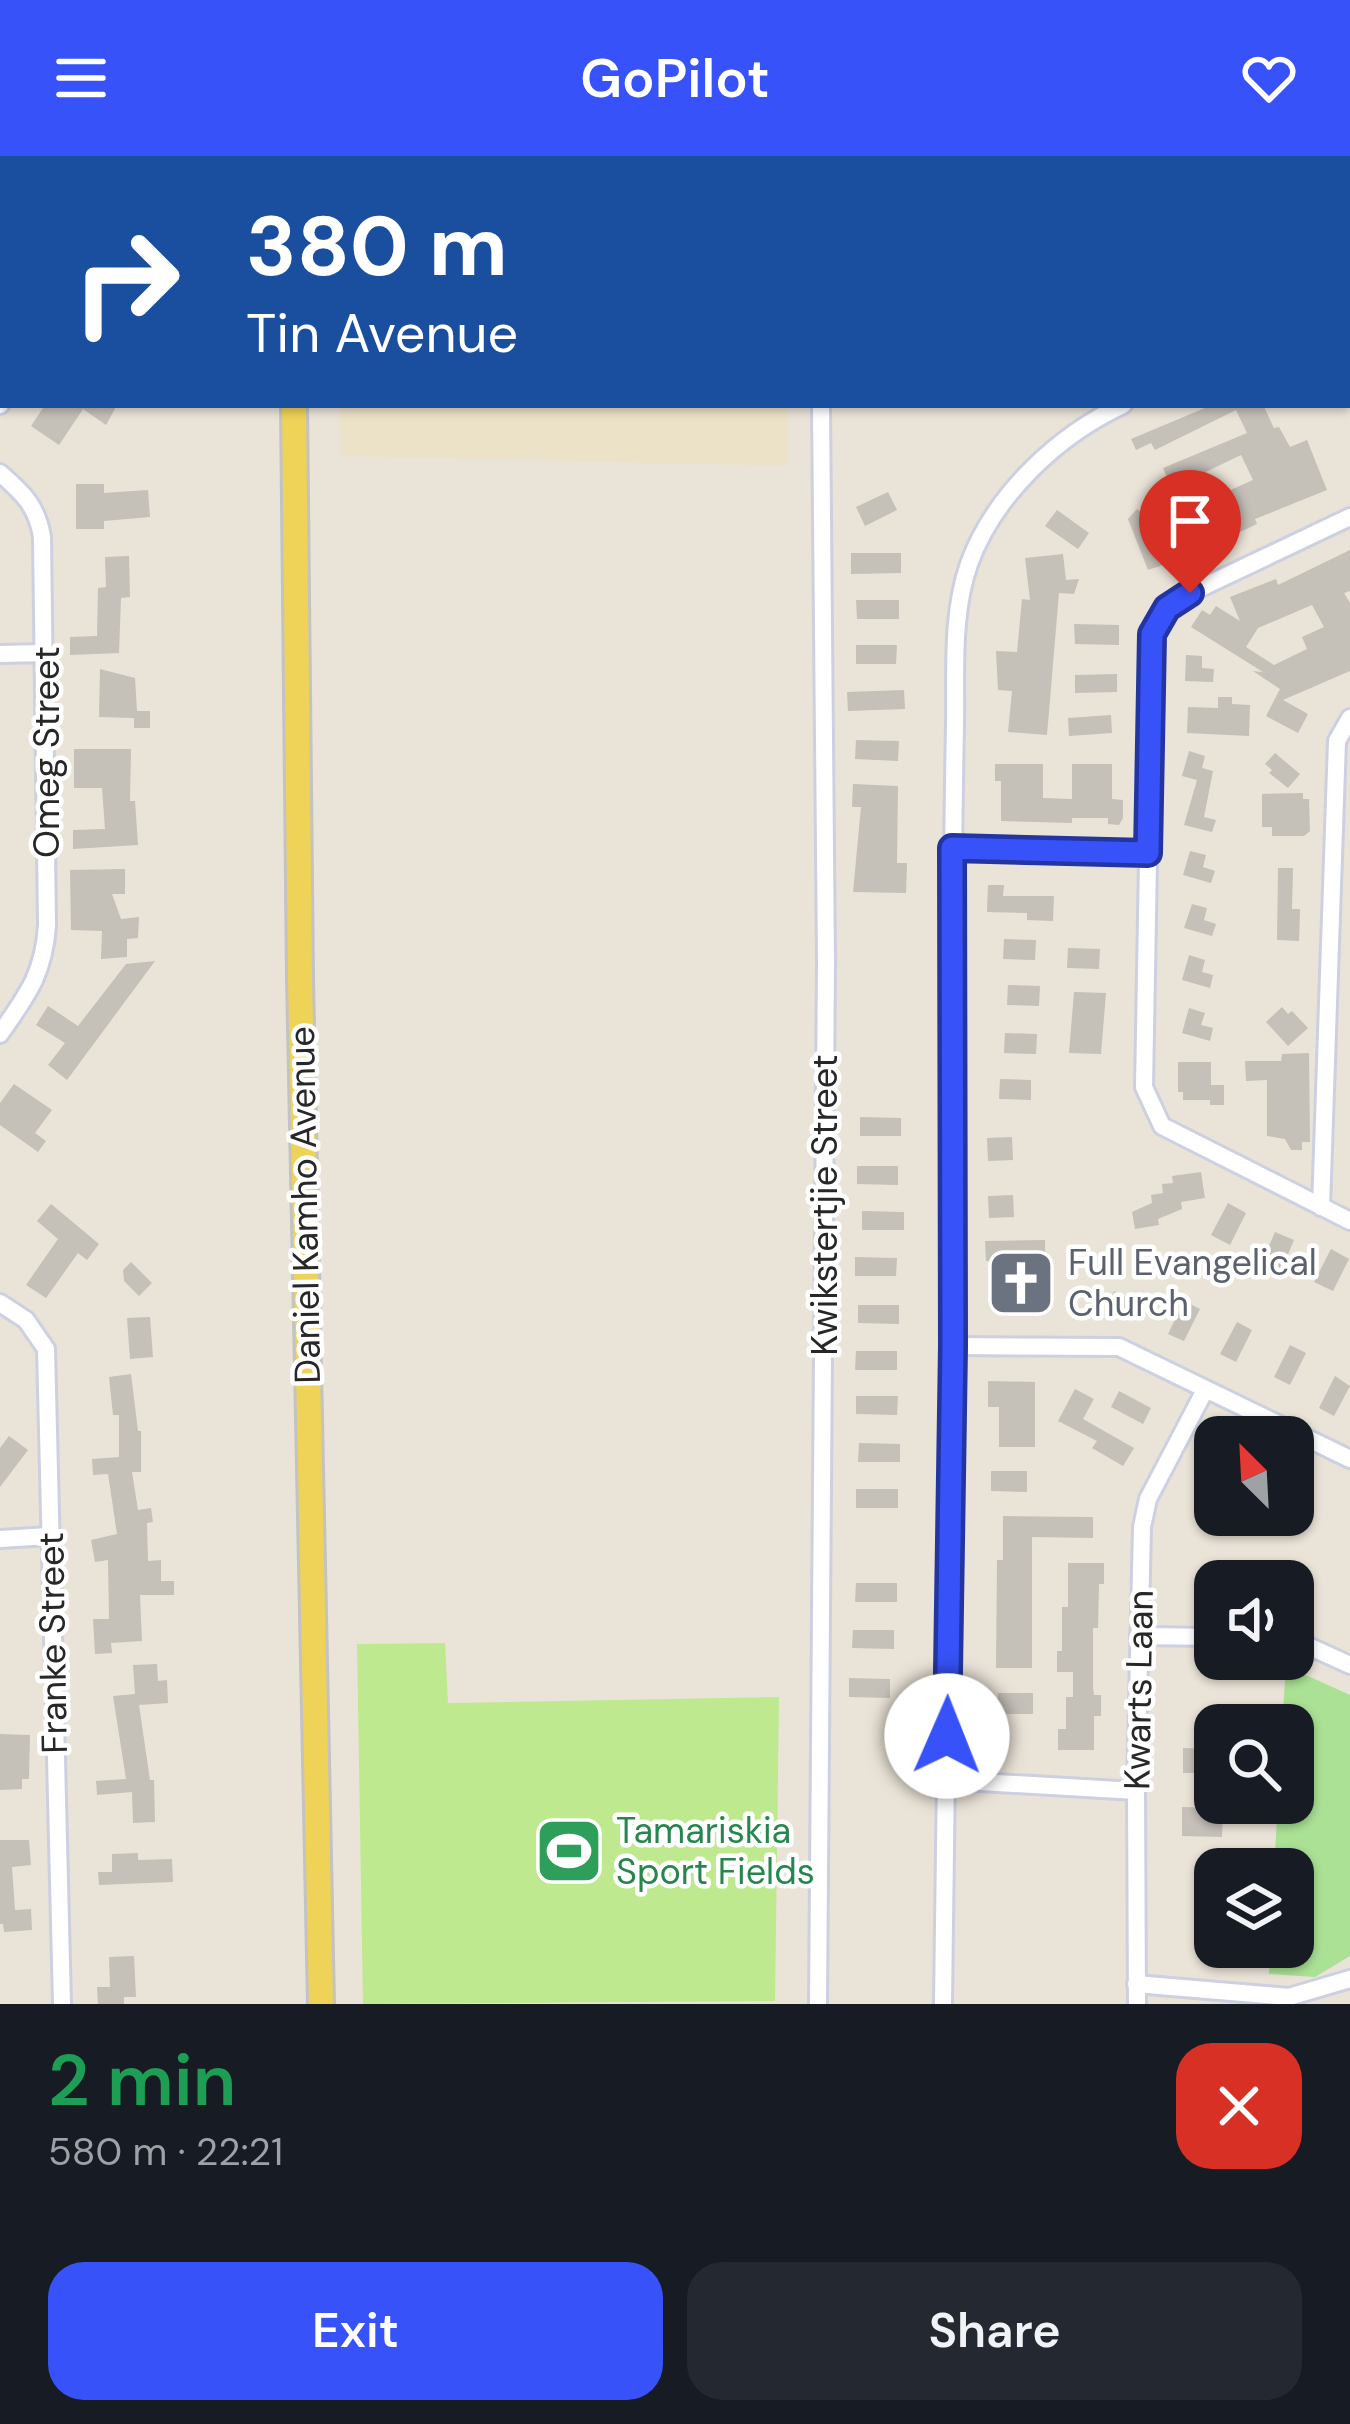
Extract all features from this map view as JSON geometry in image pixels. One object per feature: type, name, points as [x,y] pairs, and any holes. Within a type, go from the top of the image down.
[{"type":"main road","name":"Daniel Kamho Avenue","points":[[293,408],[321,2004]]},
{"type":"street","name":"Kwikstertjie Street","points":[[818,2004],[826,962],[821,408]]},
{"type":"street","points":[[943,2004],[958,620],[969,565],[994,514],[1054,448],[1117,408]]},
{"type":"street","name":"Omeg Street","points":[[0,473],[39,514],[46,653],[44,959],[35,983],[0,1034]]},
{"type":"street","points":[[1350,517],[1190,593],[1167,608],[1152,634],[1144,1087],[1162,1126],[1350,1220]]},
{"type":"street","points":[[0,654],[46,653]]},
{"type":"street","points":[[1321,1207],[1337,741],[1350,718]]},
{"type":"street","points":[[952,848],[1148,853]]},
{"type":"street","name":"Franke Street","points":[[0,1303],[26,1320],[46,1349],[62,2004]]},
{"type":"street","points":[[953,1346],[1119,1347],[1350,1459]]},
{"type":"street","name":"Kwarts Laan","points":[[1136,2004],[1142,1527],[1148,1499],[1205,1390]]},
{"type":"street","points":[[0,1539],[49,1536]]},
{"type":"street","points":[[1139,1636],[1194,1636]]},
{"type":"street","points":[[1314,1649],[1350,1665]]},
{"type":"street","points":[[946,1780],[1136,1791]]},
{"type":"street","points":[[1136,1984],[1288,1996],[1350,1979]]},
{"type":"shaded area","points":[[340,408],[788,408],[787,466],[341,456]]},
{"type":"green space","name":"Tamariskia Sport Fields","points":[[445,1643],[448,1703],[779,1697],[775,2001],[363,2004],[357,1644]]},
{"type":"green space","points":[[1314,1679],[1350,1695],[1350,1956],[1315,1977],[1269,1974],[1269,1968],[1314,1968],[1314,1848],[1275,1848],[1277,1824],[1314,1824],[1314,1704],[1283,1704],[1285,1680]]},
{"type":"building","points":[[43,408],[115,408],[106,425],[83,409],[59,445],[31,426]]},
{"type":"building","points":[[1205,408],[1264,408],[1290,447],[1307,440],[1327,490],[1255,519],[1257,524],[1189,556],[1148,570],[1128,519],[1137,509],[1151,520],[1171,511],[1164,499],[1174,493],[1163,468],[1247,433],[1236,410],[1155,450],[1151,443],[1136,450],[1131,439]],"holes":[[[1241,455],[1253,480],[1206,501],[1195,477]]]},
{"type":"building","points":[[76,484],[104,484],[104,493],[148,490],[150,517],[104,521],[104,529],[76,529]]},
{"type":"building","points":[[888,492],[897,510],[865,526],[856,507]]},
{"type":"building","points":[[1057,510],[1089,533],[1078,549],[1045,526]]},
{"type":"building","points":[[1350,550],[1350,591],[1344,593],[1350,603],[1350,671],[1283,700],[1308,714],[1298,733],[1266,716],[1280,689],[1253,671],[1263,672],[1191,627],[1202,610],[1210,615],[1216,606],[1240,621],[1230,597],[1276,579],[1278,585]],"holes":[[[1312,605],[1324,627],[1302,637],[1307,649],[1274,665],[1246,647],[1258,628]]]},
{"type":"building","points":[[851,553],[901,553],[901,573],[851,574]]},
{"type":"building","points":[[1063,554],[1066,580],[1079,579],[1074,594],[1059,593],[1047,735],[1008,732],[1012,691],[998,690],[996,651],[1017,652],[1022,599],[1030,600],[1025,558]]},
{"type":"building","points":[[129,556],[130,597],[121,598],[119,653],[70,655],[70,637],[97,636],[98,588],[106,587],[105,557]]},
{"type":"building","points":[[856,600],[899,600],[899,619],[857,619]]},
{"type":"building","points":[[1074,624],[1119,625],[1119,645],[1075,644]]},
{"type":"building","points":[[856,645],[897,645],[896,664],[856,664]]},
{"type":"building","points":[[1186,655],[1202,656],[1202,668],[1214,669],[1213,682],[1185,681]]},
{"type":"building","points":[[100,669],[135,678],[137,711],[150,711],[150,728],[134,728],[134,718],[99,717]]},
{"type":"building","points":[[1117,674],[1117,692],[1075,693],[1075,675]]},
{"type":"building","points":[[904,690],[905,709],[848,711],[847,692]]},
{"type":"building","points":[[1218,697],[1250,705],[1249,736],[1187,733],[1188,707],[1218,708]]},
{"type":"building","points":[[1111,715],[1112,733],[1069,736],[1068,718]]},
{"type":"building","points":[[856,740],[899,741],[898,761],[855,759]]},
{"type":"building","points":[[74,749],[131,749],[130,801],[135,801],[138,845],[73,849],[73,830],[105,829],[102,788],[74,788]]},
{"type":"building","points":[[1189,751],[1205,756],[1202,768],[1213,771],[1204,817],[1216,820],[1212,832],[1184,825],[1197,780],[1182,776]]},
{"type":"building","points":[[1275,753],[1300,774],[1288,788],[1265,764]]},
{"type":"building","points":[[995,764],[1043,764],[1043,798],[1072,799],[1072,764],[1112,764],[1112,799],[1123,800],[1123,818],[1119,825],[1108,824],[1108,818],[1072,818],[1072,823],[1001,821],[1001,781],[995,781]]},
{"type":"building","points":[[853,784],[898,786],[897,863],[907,863],[906,893],[853,892],[861,807],[852,807]]},
{"type":"building","points":[[1303,793],[1303,799],[1309,799],[1310,831],[1304,836],[1272,836],[1272,827],[1262,827],[1262,794]]},
{"type":"building","points":[[1190,851],[1206,855],[1203,867],[1215,871],[1211,883],[1183,875]]},
{"type":"building","points":[[1278,868],[1293,868],[1292,909],[1300,909],[1299,941],[1277,940]]},
{"type":"building","points":[[125,869],[125,894],[112,894],[121,919],[139,917],[138,938],[127,939],[127,957],[101,959],[102,931],[71,930],[70,870]]},
{"type":"building","points":[[988,885],[1004,885],[1003,896],[1054,896],[1053,921],[1027,920],[1027,913],[987,912]]},
{"type":"building","points":[[1192,904],[1207,908],[1204,920],[1216,924],[1212,936],[1184,928]]},
{"type":"building","points":[[1004,939],[1036,940],[1035,960],[1003,959]]},
{"type":"building","points":[[1068,948],[1100,949],[1099,969],[1067,968]]},
{"type":"building","points":[[1189,955],[1205,960],[1202,972],[1213,975],[1210,988],[1182,980]]},
{"type":"building","points":[[155,961],[67,1080],[48,1065],[65,1043],[36,1025],[48,1006],[78,1026],[126,964]]},
{"type":"building","points":[[1008,985],[1040,986],[1039,1006],[1007,1005]]},
{"type":"building","points":[[1074,992],[1106,993],[1101,1054],[1069,1053]]},
{"type":"building","points":[[1282,1007],[1308,1028],[1288,1046],[1266,1022]]},
{"type":"building","points":[[1189,1008],[1205,1013],[1201,1025],[1213,1028],[1210,1041],[1182,1033]]},
{"type":"building","points":[[1005,1033],[1037,1034],[1036,1054],[1004,1053]]},
{"type":"building","points":[[1309,1053],[1310,1142],[1302,1142],[1302,1150],[1291,1150],[1285,1139],[1267,1136],[1267,1080],[1246,1081],[1245,1061],[1281,1061],[1282,1054]]},
{"type":"building","points":[[1178,1062],[1211,1062],[1211,1085],[1224,1085],[1224,1105],[1183,1100],[1183,1092],[1178,1092]]},
{"type":"building","points":[[1000,1079],[1031,1080],[1031,1100],[999,1099]]},
{"type":"building","points":[[14,1084],[52,1110],[35,1133],[46,1141],[38,1152],[0,1125],[0,1103]]},
{"type":"building","points":[[860,1117],[901,1118],[901,1136],[860,1136]]},
{"type":"building","points":[[1012,1137],[1013,1160],[988,1161],[987,1138]]},
{"type":"building","points":[[857,1166],[898,1166],[898,1185],[857,1184]]},
{"type":"building","points":[[1201,1172],[1205,1198],[1181,1202],[1182,1209],[1158,1219],[1159,1225],[1135,1229],[1132,1212],[1152,1203],[1151,1195],[1163,1193],[1162,1184],[1173,1183],[1172,1176]]},
{"type":"building","points":[[1013,1195],[1014,1217],[989,1218],[988,1196]]},
{"type":"building","points":[[1228,1203],[1246,1213],[1230,1245],[1211,1235]]},
{"type":"building","points":[[51,1204],[99,1244],[87,1260],[78,1253],[46,1298],[26,1285],[58,1239],[37,1221]]},
{"type":"building","points":[[862,1211],[904,1212],[904,1230],[862,1230]]},
{"type":"building","points":[[1275,1232],[1294,1240],[1280,1273],[1261,1265]]},
{"type":"building","name":"Full Evangelical Church","points":[[1045,1240],[1046,1304],[998,1305],[997,1261],[986,1261],[985,1241]]},
{"type":"building","points":[[1331,1249],[1349,1259],[1333,1291],[1314,1282]]},
{"type":"building","points":[[855,1257],[897,1258],[896,1276],[855,1276]]},
{"type":"building","points":[[131,1262],[152,1283],[139,1296],[124,1281],[123,1270]]},
{"type":"building","points":[[1114,1291],[1136,1302],[1128,1318],[1105,1307]]},
{"type":"building","points":[[1184,1301],[1200,1309],[1184,1341],[1168,1334]]},
{"type":"building","points":[[858,1305],[899,1305],[899,1324],[858,1323]]},
{"type":"building","points":[[150,1317],[153,1357],[130,1359],[127,1318]]},
{"type":"building","points":[[1237,1322],[1252,1330],[1236,1362],[1220,1354]]},
{"type":"building","points":[[1290,1345],[1306,1353],[1290,1385],[1274,1377]]},
{"type":"building","points":[[856,1351],[897,1351],[897,1370],[855,1370]]},
{"type":"building","points":[[131,1374],[141,1431],[141,1472],[132,1472],[138,1510],[151,1508],[148,1561],[161,1560],[161,1581],[174,1581],[174,1595],[140,1595],[142,1641],[111,1643],[112,1653],[95,1654],[93,1619],[109,1619],[108,1560],[95,1562],[91,1540],[117,1534],[108,1474],[93,1475],[92,1459],[119,1457],[119,1415],[113,1415],[109,1377]]},
{"type":"building","points":[[1335,1376],[1350,1386],[1334,1416],[1319,1408]]},
{"type":"building","points":[[988,1381],[1035,1382],[1035,1447],[999,1447],[999,1407],[988,1407]]},
{"type":"building","points":[[1075,1389],[1094,1399],[1083,1419],[1134,1448],[1123,1466],[1092,1448],[1097,1441],[1058,1421]]},
{"type":"building","points":[[1119,1391],[1151,1408],[1143,1424],[1111,1407]]},
{"type":"building","points":[[856,1396],[898,1396],[897,1415],[856,1414]]},
{"type":"building","points":[[9,1436],[28,1450],[0,1487],[0,1448]]},
{"type":"building","points":[[859,1443],[900,1444],[900,1462],[858,1462]]},
{"type":"building","points":[[991,1471],[1027,1471],[1027,1492],[991,1491]]},
{"type":"building","points":[[856,1489],[898,1489],[898,1508],[856,1508]]},
{"type":"building","points":[[1003,1516],[1093,1517],[1093,1538],[1032,1537],[1032,1668],[996,1668],[997,1560],[1003,1560]]},
{"type":"building","points":[[1068,1563],[1104,1563],[1098,1628],[1093,1628],[1093,1687],[1094,1695],[1101,1695],[1101,1716],[1094,1716],[1094,1750],[1058,1750],[1058,1729],[1066,1729],[1066,1697],[1073,1697],[1073,1672],[1057,1672],[1062,1607],[1068,1607]]},
{"type":"building","points":[[856,1583],[897,1583],[897,1602],[855,1602]]},
{"type":"building","points":[[853,1630],[894,1630],[894,1649],[852,1648]]},
{"type":"building","points":[[157,1664],[158,1681],[167,1680],[168,1703],[139,1705],[150,1780],[154,1780],[155,1822],[133,1823],[132,1792],[97,1795],[96,1781],[126,1779],[113,1696],[135,1694],[133,1665]]},
{"type":"building","points":[[849,1678],[890,1679],[890,1698],[849,1697]]},
{"type":"building","points":[[998,1693],[1033,1693],[1033,1714],[997,1714]]},
{"type":"building","points":[[0,1734],[30,1735],[29,1779],[22,1779],[22,1789],[0,1790]]},
{"type":"building","points":[[1183,1748],[1194,1748],[1194,1773],[1183,1773]]},
{"type":"building","points":[[1182,1807],[1194,1807],[1194,1824],[1222,1824],[1222,1837],[1182,1836]]},
{"type":"building","points":[[0,1840],[29,1840],[31,1865],[12,1867],[15,1910],[31,1909],[32,1930],[4,1932],[0,1924]]},
{"type":"building","points":[[138,1853],[138,1860],[172,1859],[173,1882],[99,1885],[98,1872],[112,1872],[112,1854]]},
{"type":"building","points":[[134,1956],[136,1997],[124,1997],[124,2004],[98,2004],[97,1987],[110,1987],[109,1957]]},
{"type":"place","name":"Full Evangelical Church","points":[[1021,1283]]},
{"type":"place","name":"Tamariskia Sport Fields","points":[[569,1851]]},
{"type":"route","points":[[947,1736],[953,1346],[952,848],[1148,853],[1152,634],[1167,608],[1190,593]]}]
